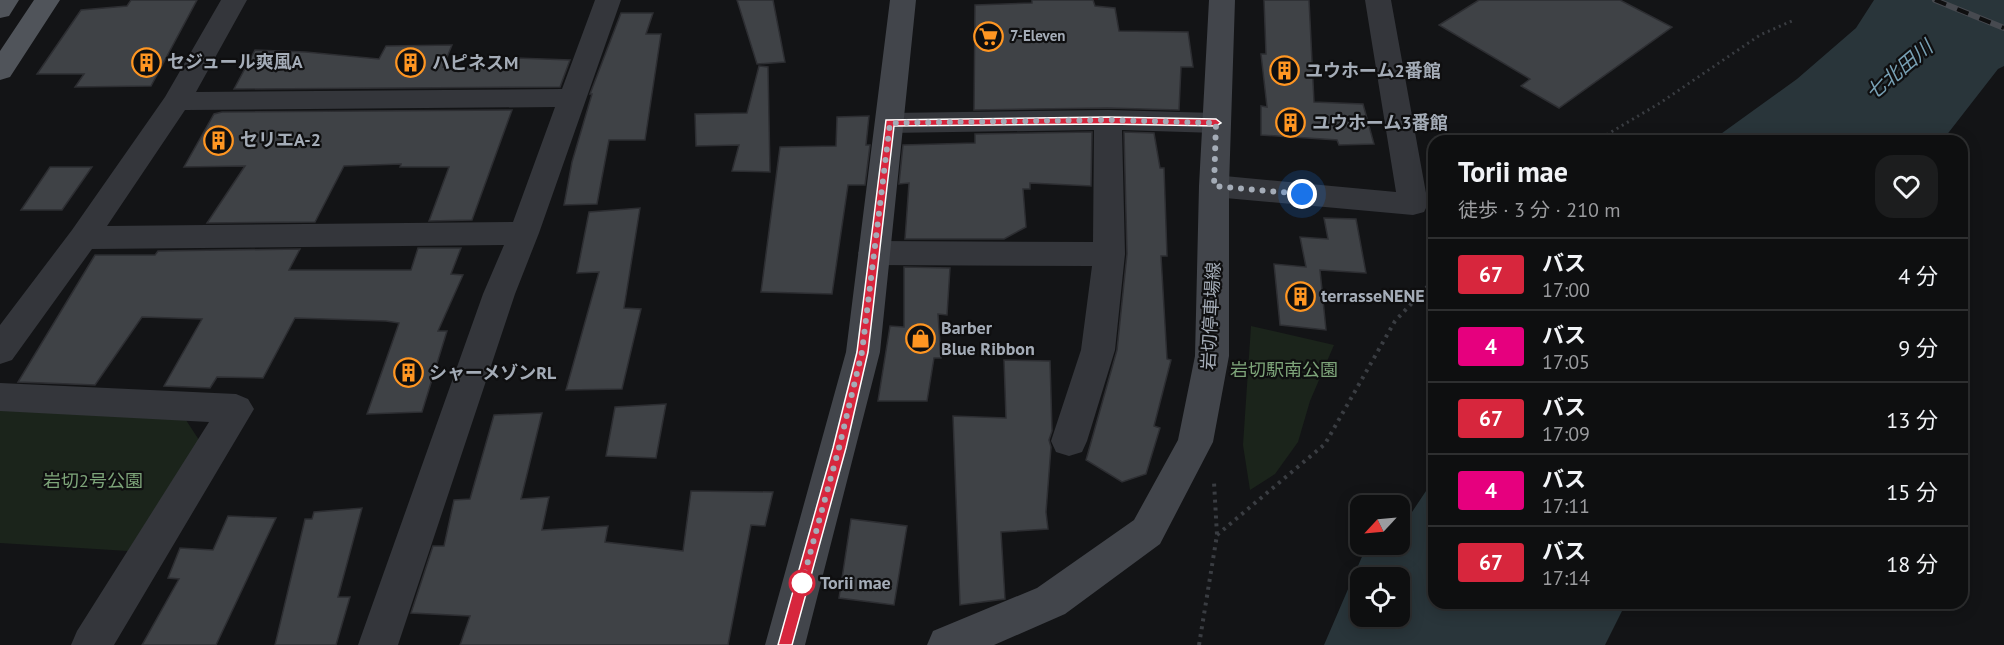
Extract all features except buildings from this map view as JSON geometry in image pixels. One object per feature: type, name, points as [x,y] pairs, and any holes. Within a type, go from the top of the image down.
[{"type":"main road","points":[[0,10],[6,0]]},
{"type":"main road","points":[[0,71],[47,0]]},
{"type":"main road","points":[[785,645],[839,448],[862,352],[903,0]]},
{"type":"main road","name":"岩切停車場線","points":[[947,645],[1051,601],[1147,532],[1195,442],[1212,356],[1214,186],[1222,0]]},
{"type":"street","points":[[0,350],[83,238],[177,102],[234,0]]},
{"type":"street","points":[[378,645],[499,294],[524,233],[608,0]]},
{"type":"street","points":[[1214,186],[1413,204],[1378,0]]},
{"type":"street","points":[[177,102],[572,98]]},
{"type":"street","points":[[1069,441],[1098,350],[1109,254],[1108,120]]},
{"type":"street","points":[[890,123],[1108,120],[1216,123]]},
{"type":"street","points":[[83,238],[524,233]]},
{"type":"street","points":[[874,253],[1109,254]]},
{"type":"street","points":[[0,397],[236,409],[91,645]]},
{"type":"path","points":[[1606,135],[1660,103],[1760,35],[1794,20]]},
{"type":"path","points":[[1217,535],[1324,444],[1395,321],[1428,285]]},
{"type":"path","points":[[1195,442],[1213,471],[1217,535],[1199,645]]},
{"type":"green space","name":"岩切駅南公園","points":[[1251,326],[1334,345],[1310,401],[1298,442],[1275,474],[1250,490],[1243,445]]},
{"type":"green space","name":"岩切2号公園","points":[[0,410],[184,417],[199,440],[128,551],[0,543]]},
{"type":"water","name":"七北田川","points":[[1874,0],[2004,0],[2004,66],[1998,69],[1947,135],[1719,135],[1797,79],[1856,28]]},
{"type":"water","points":[[1428,488],[1428,609],[1623,609],[1605,645],[1324,645],[1350,585],[1350,627],[1410,627],[1410,567],[1358,567],[1363,555],[1410,555],[1410,515]]},
{"type":"railway","points":[[1935,0],[2004,28]]},
{"type":"bus line","name":"67","points":[[785,645],[839,448],[862,352],[890,123],[1108,120],[1216,123]]},
{"type":"place","name":"7-Eleven","points":[[989,36]]},
{"type":"place","name":"セジュール爽風A","points":[[146,62]]},
{"type":"place","name":"ハピネスM","points":[[411,63]]},
{"type":"place","name":"ユウホーム2番館","points":[[1284,71]]},
{"type":"place","name":"ユウホーム3番館","points":[[1291,123]]},
{"type":"place","name":"セリエA-2","points":[[219,140]]},
{"type":"place","name":"terrasseNENE","points":[[1300,296]]},
{"type":"place","name":"Barber Blue Ribbon","points":[[920,338]]},
{"type":"place","name":"シャーメゾンRL","points":[[408,373]]},
{"type":"place","name":"Torii mae","points":[[802,583]]},
{"type":"route","points":[[802,583],[839,448],[862,352],[890,123],[1108,120],[1216,123],[1214,186],[1302,194]]}]
